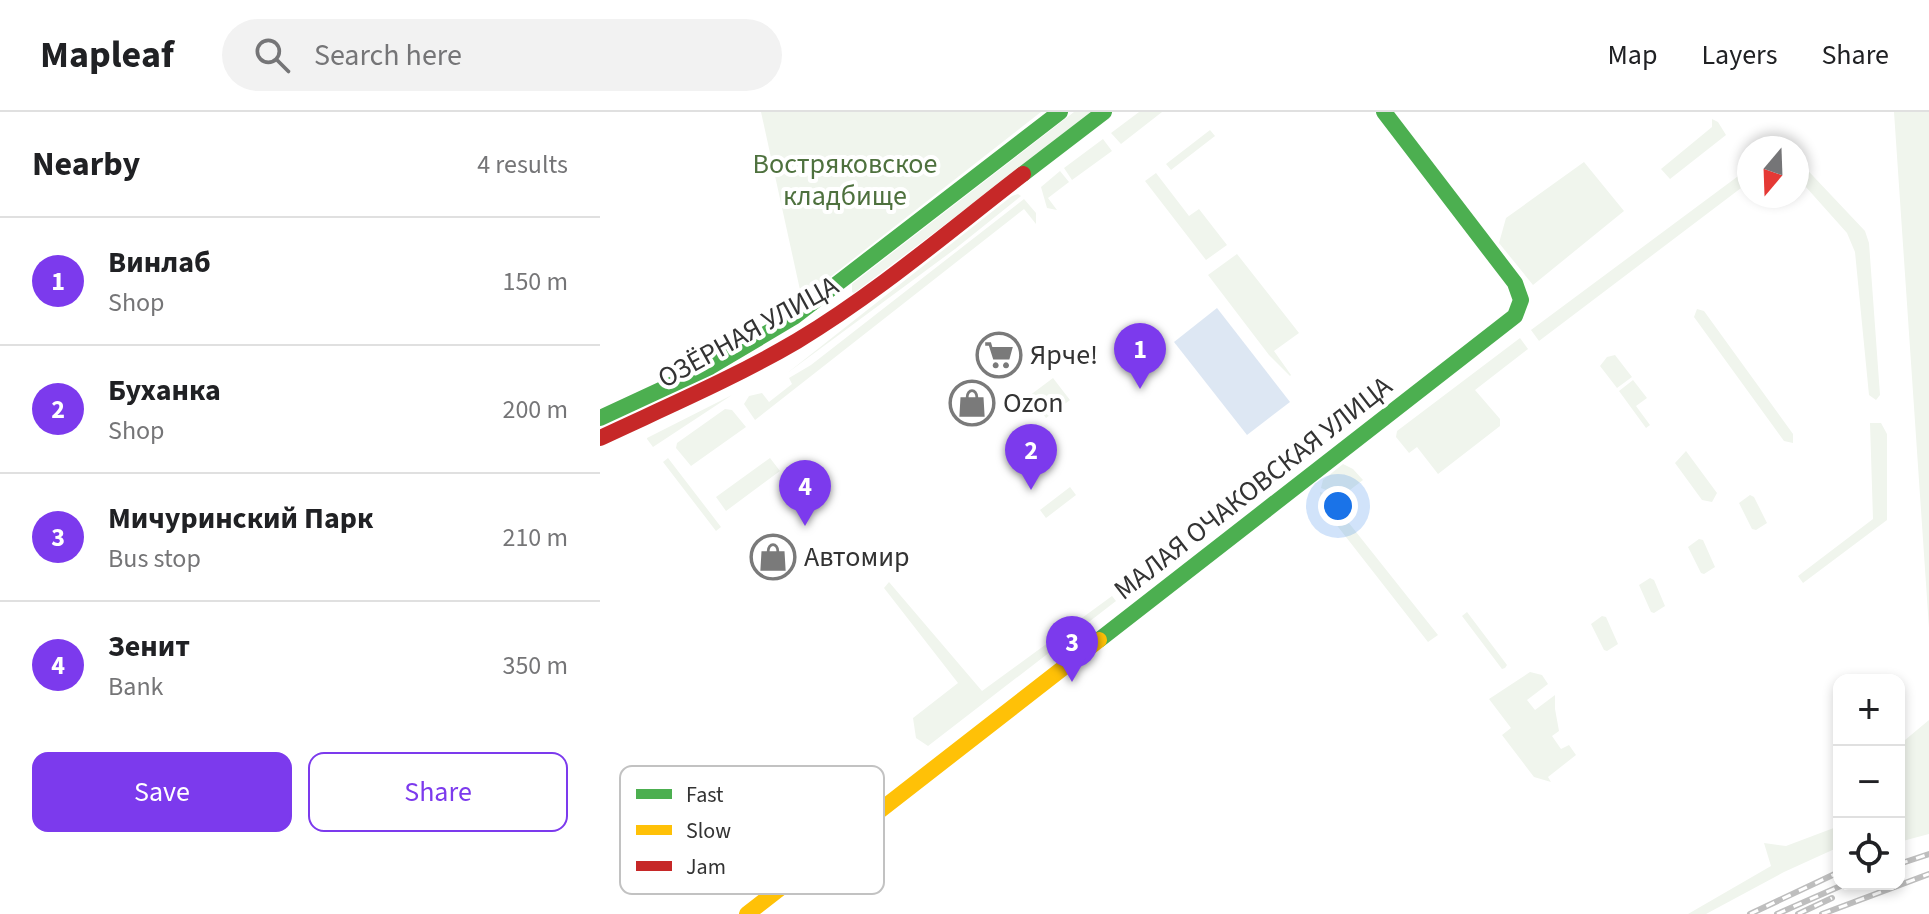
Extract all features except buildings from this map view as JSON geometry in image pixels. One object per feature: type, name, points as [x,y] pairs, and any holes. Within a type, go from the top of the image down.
[{"type":"street","name":"ОЗЁРНАЯ УЛИЦА","points":[[600,418],[710,367],[794,317],[1060,112]]},
{"type":"street","name":"ОЗЁРНАЯ УЛИЦА","points":[[600,438],[715,385],[798,340],[862,297],[1104,112]]},
{"type":"street","name":"МАЛАЯ ОЧАКОВСКАЯ УЛИЦА","points":[[884,807],[1515,316],[1521,294],[1515,283],[1384,112]]},
{"type":"street","name":"МАЛАЯ ОЧАКОВСКАЯ УЛИЦА","points":[[747,914],[773,894]]},
{"type":"green space","name":"Востряковское кладбище","points":[[761,112],[1041,112],[802,299]]},
{"type":"green space","points":[[1074,112],[1095,112],[852,292],[852,284]]},
{"type":"green space","points":[[1139,112],[1162,112],[1121,144],[1111,133]]},
{"type":"green space","points":[[1894,112],[1929,112],[1929,628]]},
{"type":"green space","points":[[1712,119],[1718,122],[1726,135],[1670,179],[1661,169],[1712,127]]},
{"type":"green space","points":[[1210,130],[1215,136],[1171,170],[1166,164]]},
{"type":"green space","points":[[1103,139],[1112,151],[1072,180],[1064,168]]},
{"type":"green space","points":[[1584,162],[1624,211],[1533,285],[1499,243],[1506,218]]},
{"type":"green space","points":[[1060,171],[1069,182],[1048,198],[1057,210],[1047,208],[1041,187]]},
{"type":"green space","points":[[1809,172],[1865,231],[1869,243],[1880,395],[1876,400],[1869,395],[1855,252],[1847,233],[1809,190]]},
{"type":"green space","points":[[1156,173],[1189,216],[1199,209],[1227,245],[1206,260],[1145,181]]},
{"type":"green space","points":[[1737,177],[1737,191],[1539,341],[1531,330]]},
{"type":"green space","points":[[1012,196],[1021,196],[955,249],[786,374]]},
{"type":"green space","points":[[1024,199],[1036,213],[1036,224],[1024,209],[755,420],[744,404],[749,396],[762,393],[769,402],[792,384],[789,378],[811,365]]},
{"type":"green space","points":[[1237,254],[1299,333],[1274,351],[1290,376],[1269,355],[1208,275]]},
{"type":"green space","points":[[1697,309],[1704,311],[1793,434],[1793,443],[1784,441],[1694,317]]},
{"type":"green space","points":[[1520,338],[1528,349],[1475,390],[1500,419],[1500,426],[1438,474],[1417,447],[1409,453],[1396,437],[1397,431]]},
{"type":"green space","points":[[1615,355],[1632,377],[1617,388],[1600,366],[1607,357]]},
{"type":"green space","points":[[1053,378],[1070,400],[1046,418],[1029,396]]},
{"type":"green space","points":[[1633,380],[1647,398],[1636,406],[1650,425],[1646,428],[1619,391]]},
{"type":"green space","points":[[732,395],[653,447],[647,439],[647,438]]},
{"type":"green space","points":[[725,409],[732,410],[746,427],[691,466],[676,448],[677,443]]},
{"type":"green space","points":[[1870,423],[1881,423],[1887,434],[1887,520],[1803,583],[1798,576],[1873,519]]},
{"type":"green space","points":[[1686,451],[1717,493],[1712,502],[1702,500],[1675,463]]},
{"type":"green space","points":[[668,458],[721,527],[716,531],[663,462]]},
{"type":"green space","points":[[770,458],[780,471],[726,511],[716,497]]},
{"type":"green space","points":[[1343,464],[1363,480],[1342,496],[1321,488],[1323,480]]},
{"type":"green space","points":[[1070,487],[1076,495],[1046,518],[1040,510]]},
{"type":"green space","points":[[1320,492],[1339,498],[1333,503],[1438,635],[1428,642],[1321,505]]},
{"type":"green space","points":[[1750,495],[1767,523],[1756,530],[1752,529],[1739,503]]},
{"type":"green space","points":[[1699,539],[1703,540],[1715,567],[1704,574],[1688,547]]},
{"type":"green space","points":[[1650,578],[1654,580],[1665,606],[1654,613],[1639,585]]},
{"type":"green space","points":[[889,582],[982,691],[1112,596],[1116,601],[928,746],[916,738],[913,718],[958,683],[884,588]]},
{"type":"green space","points":[[1467,612],[1507,665],[1505,668],[1502,669],[1462,616]]},
{"type":"green space","points":[[1602,616],[1606,617],[1618,644],[1607,651],[1591,624]]},
{"type":"green space","points":[[1530,672],[1542,675],[1548,684],[1527,700],[1535,710],[1555,695],[1559,731],[1552,736],[1561,749],[1569,745],[1576,755],[1548,777],[1551,782],[1534,777],[1502,735],[1511,728],[1489,699]]},
{"type":"green space","points":[[1929,720],[1929,834],[1905,840],[1905,746],[1905,740]]},
{"type":"green space","points":[[1833,828],[1833,850],[1706,914],[1688,914],[1771,866],[1764,843],[1786,846]]},
{"type":"shaded area","points":[[1217,308],[1290,402],[1247,435],[1174,342]]},
{"type":"railway","points":[[1905,862],[1929,854]]},
{"type":"railway","points":[[1822,914],[1929,874]]},
{"type":"railway","points":[[1750,914],[1833,875]]},
{"type":"railway","points":[[1777,914],[1833,889]]},
{"type":"railway","points":[[1798,914],[1832,898]]},
{"type":"traffic: fast","points":[[600,418],[710,367],[794,317],[1060,112]]},
{"type":"traffic: fast","points":[[1023,174],[1104,112]]},
{"type":"traffic: fast","points":[[1099,640],[1515,316],[1521,300],[1515,283],[1384,112]]},
{"type":"traffic: slow","points":[[884,807],[1099,640]]},
{"type":"traffic: slow","points":[[747,914],[773,894]]},
{"type":"traffic: jam","points":[[600,438],[724,380],[797,341],[884,282],[1023,174]]},
{"type":"place","name":"Ярче!","points":[[999,355]]},
{"type":"place","name":"Винлаб","points":[[1140,389]]},
{"type":"place","name":"Ozon","points":[[972,403]]},
{"type":"place","name":"Буханка","points":[[1031,490]]},
{"type":"place","name":"Зенит","points":[[805,526]]},
{"type":"place","name":"Автомир","points":[[773,557]]},
{"type":"place","name":"Мичуринский Парк","points":[[1072,682]]}]
